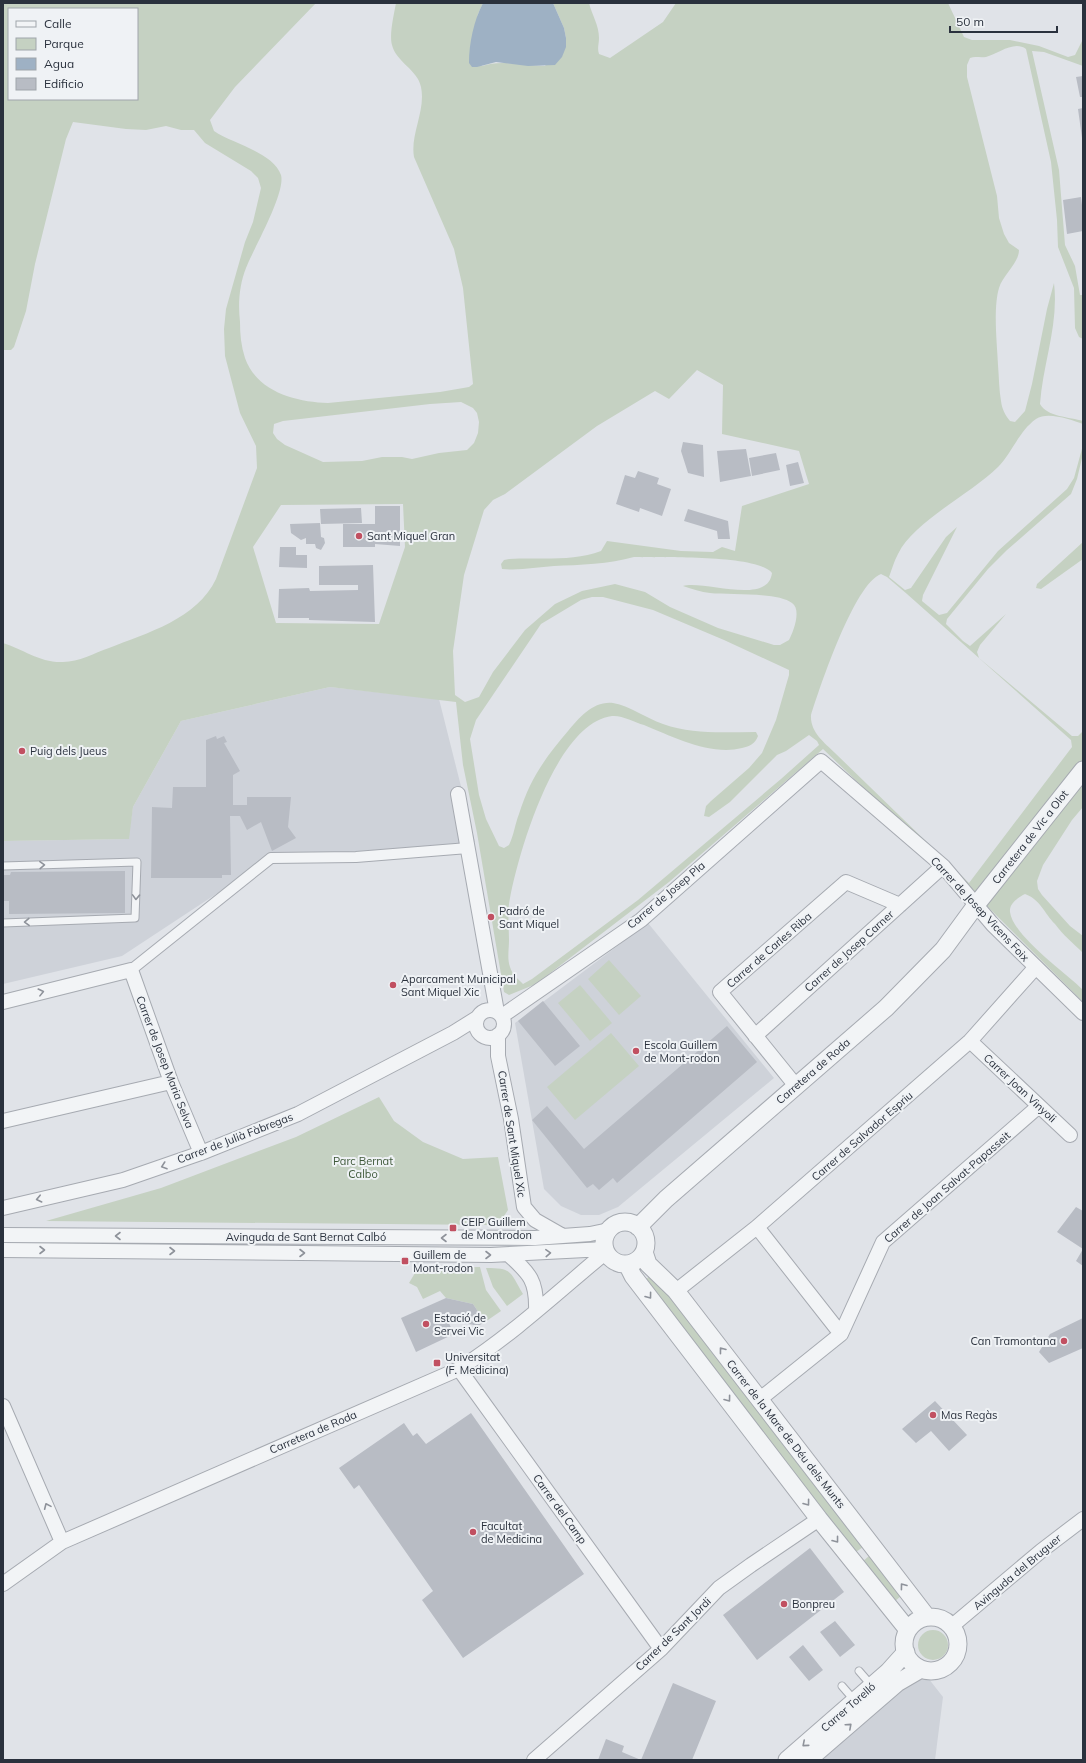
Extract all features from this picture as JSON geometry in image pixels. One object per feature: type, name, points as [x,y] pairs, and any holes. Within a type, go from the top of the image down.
[{"type":"street","name":"Carrer de Josep Vicens Foix","points":[[821,761],[943,866],[993,925],[1035,968],[1083,1013]]},
{"type":"street","name":"Carrer de Josep Pla","points":[[499,1014],[641,920],[821,761]]},
{"type":"street","name":"Carretera de Vic a Olot","points":[[976,905],[1083,770]]},
{"type":"street","points":[[453,1033],[483,1036],[488,1038],[498,1035],[504,1026],[499,1014],[491,983],[458,794]]},
{"type":"street","points":[[3,1002],[131,970],[271,858],[356,857],[468,848]]},
{"type":"street","name":"Carrer de Josep Carner","points":[[754,1036],[943,866]]},
{"type":"street","name":"Carrer de Carles Riba","points":[[796,1086],[754,1036],[720,992],[846,882],[900,905]]},
{"type":"street","name":"Carretera de Roda","points":[[638,1226],[666,1199],[886,1008],[943,950],[976,905]]},
{"type":"street","name":"Carrer de Salvador Espriu","points":[[676,1290],[757,1227],[970,1041],[1035,968]]},
{"type":"street","name":"Carrer de Josep Maria Selva","points":[[131,970],[171,1082],[201,1153]]},
{"type":"street","points":[[483,1036],[476,1028],[491,983]]},
{"type":"street","points":[[480,1015],[489,1010],[499,1014]]},
{"type":"street","name":"Carrer de Julià Fàbregas","points":[[3,1208],[124,1180],[201,1153],[298,1114],[453,1033],[480,1015]]},
{"type":"street","name":"Carrer de Sant Miquel Xic","points":[[498,1035],[498,1056],[511,1119],[524,1207],[535,1220],[564,1236]]},
{"type":"street","name":"Carrer Joan Vinyoli","points":[[970,1041],[1070,1135]]},
{"type":"street","points":[[3,1121],[171,1082]]},
{"type":"street","name":"Carrer de Joan Salvat-Papasseit","points":[[760,1399],[841,1334],[883,1242],[1039,1106]]},
{"type":"street","points":[[623,1222],[638,1226],[646,1239],[644,1252],[638,1259],[627,1264],[614,1261],[606,1250],[605,1238],[609,1230],[615,1225],[623,1222]]},
{"type":"street","points":[[757,1227],[841,1334]]},
{"type":"street","name":"Avinguda de Sant Bernat Calbó","points":[[3,1235],[475,1239],[564,1236],[590,1234],[609,1230]]},
{"type":"street","name":"Avinguda de Sant Bernat Calbó","points":[[3,1250],[509,1255],[606,1250]]},
{"type":"street","name":"Carretera de Roda","points":[[3,1584],[62,1542],[459,1369],[518,1326],[606,1250]]},
{"type":"street","name":"Carrer de la Mare de Déu dels Munts","points":[[644,1252],[648,1264],[676,1290],[927,1617]]},
{"type":"street","points":[[509,1255],[527,1272],[535,1287],[537,1294],[536,1311]]},
{"type":"street","points":[[627,1264],[638,1282],[819,1519],[908,1630]]},
{"type":"street","name":"Carrer del Camp","points":[[459,1369],[661,1649]]},
{"type":"street","points":[[3,1406],[62,1542]]},
{"type":"street","name":"Carrer de Sant Jordi","points":[[534,1760],[661,1649],[719,1588],[819,1519]]},
{"type":"street","name":"Avinguda del Bruguer","points":[[952,1626],[1030,1560],[1083,1519]]},
{"type":"street","points":[[927,1617],[941,1618],[952,1626],[959,1642],[954,1658],[948,1666],[938,1670],[928,1671],[921,1669],[910,1661],[904,1643],[908,1630],[916,1622],[927,1617]]},
{"type":"street","name":"Carrer Torelló","points":[[787,1760],[888,1672],[906,1652]]},
{"type":"street","name":"Carrer Torelló","points":[[808,1760],[897,1683],[921,1669]]},
{"type":"lane","points":[[3,866],[137,862],[135,918],[3,923]]},
{"type":"lane","points":[[859,1671],[872,1686]]},
{"type":"lane","points":[[842,1686],[855,1701]]},
{"type":"shaded area","points":[[330,687],[439,699],[475,842],[271,858],[122,956],[3,984],[3,841],[128,839],[133,807],[181,721]]},
{"type":"shaded area","name":"Escola Guillem de Mont-rodon","points":[[648,923],[774,1078],[618,1207],[599,1215],[581,1215],[561,1206],[544,1189],[515,1023]]},
{"type":"shaded area","points":[[914,1660],[943,1697],[935,1760],[798,1760]]},
{"type":"green space","points":[[3,3],[316,3],[235,87],[210,120],[214,131],[261,154],[277,167],[281,175],[279,195],[246,268],[240,288],[240,331],[245,358],[251,370],[259,379],[268,387],[279,393],[303,400],[328,403],[440,392],[469,387],[473,384],[463,288],[454,249],[414,157],[414,140],[420,114],[422,96],[421,87],[416,76],[394,51],[392,45],[391,30],[396,3],[483,3],[478,14],[471,45],[482,66],[505,63],[545,66],[566,38],[564,28],[553,3],[589,3],[598,29],[599,54],[610,58],[663,22],[676,3],[948,3],[964,37],[972,40],[1010,40],[1039,46],[1068,57],[1075,55],[1083,39],[1083,66],[1044,52],[1032,51],[1059,170],[1065,245],[1075,266],[1080,295],[1083,295],[1083,339],[1079,337],[1075,328],[1074,288],[1058,247],[1057,220],[1051,162],[1026,49],[1016,46],[1006,48],[986,57],[970,58],[967,65],[967,77],[997,196],[999,218],[1004,234],[1009,243],[1019,250],[1014,264],[1001,283],[997,296],[996,326],[1001,404],[1010,421],[1015,422],[1025,411],[1054,283],[1055,298],[1053,328],[1040,404],[1048,412],[1083,421],[1083,424],[1053,416],[1036,419],[1020,436],[998,467],[917,530],[898,554],[889,577],[905,590],[911,588],[946,537],[957,527],[923,595],[922,601],[939,615],[947,613],[998,551],[1067,489],[1074,478],[1083,445],[1083,454],[1077,479],[1071,494],[1007,550],[988,569],[947,619],[946,624],[970,646],[1006,614],[980,645],[977,652],[979,658],[1072,736],[1078,736],[1083,731],[1083,807],[1072,820],[1043,865],[1037,881],[1038,889],[1042,895],[1070,926],[1083,936],[1083,953],[1061,932],[1039,903],[1025,894],[1013,903],[1010,912],[1013,922],[1030,943],[1083,990],[1083,1002],[992,911],[823,749],[669,882],[536,984],[509,995],[504,992],[477,833],[463,765],[456,702],[330,687],[181,721],[133,807],[129,839],[3,841],[3,643],[39,658],[55,662],[69,662],[81,659],[139,637],[170,623],[197,605],[208,593],[216,579],[257,468],[256,446],[240,413],[225,356],[224,329],[226,309],[245,242],[253,222],[261,188],[258,178],[251,171],[205,143],[194,130],[181,130],[166,126],[146,130],[126,129],[73,122],[66,139],[35,264],[26,311],[14,347],[11,350],[3,350]],"holes":[[[697,370],[723,385],[722,434],[799,451],[809,484],[742,506],[735,551],[722,547],[713,552],[681,551],[607,541],[601,551],[579,557],[509,559],[504,560],[501,564],[502,569],[594,564],[634,557],[707,558],[748,563],[763,567],[772,573],[768,583],[759,588],[748,590],[734,590],[693,585],[683,586],[710,593],[753,595],[785,599],[795,606],[796,611],[796,621],[789,640],[780,645],[774,645],[718,628],[670,607],[645,592],[615,584],[582,591],[555,604],[525,630],[493,672],[479,697],[465,702],[455,695],[453,651],[464,575],[484,510],[493,500],[505,494],[597,426],[655,391],[669,399]],[[461,402],[473,408],[477,413],[479,422],[478,433],[474,443],[467,450],[439,453],[412,459],[402,457],[382,457],[362,461],[323,462],[285,445],[277,439],[273,433],[274,424],[283,421],[430,404]],[[403,504],[405,547],[379,624],[276,623],[253,547],[281,505]],[[881,574],[887,577],[1071,740],[1072,747],[969,883],[826,745],[815,732],[811,721],[811,715],[839,638],[860,596],[871,582]],[[592,597],[603,597],[653,610],[724,640],[789,670],[789,675],[776,720],[762,753],[749,768],[706,806],[704,816],[709,817],[730,802],[777,755],[786,751],[809,735],[817,741],[819,745],[638,900],[532,979],[523,984],[512,972],[509,961],[508,914],[510,898],[531,822],[543,792],[557,764],[574,741],[592,724],[612,716],[628,719],[692,744],[718,749],[730,750],[742,748],[754,743],[758,736],[756,732],[709,732],[675,728],[656,721],[632,709],[613,703],[606,703],[593,707],[577,720],[545,760],[533,779],[523,801],[509,845],[504,848],[499,846],[486,819],[479,795],[470,739],[476,720],[541,624],[581,600]]]},
{"type":"green space","points":[[1083,542],[1083,559],[1041,589],[1036,588],[1037,584]]},
{"type":"green space","points":[[609,960],[641,996],[619,1015],[588,979]]},
{"type":"green space","points":[[580,985],[612,1023],[590,1041],[558,1003]]},
{"type":"green space","points":[[611,1033],[639,1066],[575,1120],[547,1087]]},
{"type":"green space","name":"Parc Bernat Calbo","points":[[379,1097],[394,1121],[423,1142],[463,1159],[498,1157],[508,1210],[500,1222],[493,1225],[46,1221],[161,1188],[296,1137]]},
{"type":"green space","points":[[480,1267],[486,1290],[501,1311],[485,1322],[473,1304],[446,1298],[440,1291],[423,1299],[417,1287],[409,1283],[418,1268]]},
{"type":"green space","points":[[486,1268],[506,1270],[513,1276],[523,1294],[507,1306],[493,1287]]},
{"type":"green space","points":[[652,1274],[863,1547],[856,1552],[645,1280]]},
{"type":"green space","points":[[869,1556],[901,1596],[894,1602],[862,1562]]},
{"type":"green space","points":[[933,1630],[944,1634],[948,1645],[944,1656],[933,1660],[922,1656],[918,1645],[922,1634]]},
{"type":"water","points":[[483,3],[553,3],[564,28],[566,38],[566,47],[562,57],[555,65],[528,66],[496,62],[472,67],[469,63],[471,40],[477,17]]},
{"type":"building","points":[[1083,76],[1083,97],[1080,97],[1076,77]]},
{"type":"building","points":[[1083,108],[1083,138],[1082,138],[1078,109]]},
{"type":"building","points":[[1081,197],[1083,231],[1067,234],[1063,200]]},
{"type":"building","points":[[683,442],[703,445],[704,477],[688,473],[681,451]]},
{"type":"building","points":[[746,449],[751,476],[720,482],[717,451]]},
{"type":"building","points":[[776,453],[780,470],[752,476],[749,458]]},
{"type":"building","points":[[798,462],[804,483],[790,486],[786,465]]},
{"type":"building","points":[[638,471],[659,478],[657,484],[671,489],[662,516],[640,508],[639,512],[616,504],[625,475],[635,478]]},
{"type":"building","points":[[375,506],[400,506],[400,546],[375,544],[375,547],[343,547],[343,524],[375,524]]},
{"type":"building","points":[[361,508],[362,523],[321,524],[320,509]]},
{"type":"building","points":[[688,509],[728,521],[730,539],[718,539],[717,531],[684,521]]},
{"type":"building","points":[[320,523],[321,537],[324,538],[325,543],[321,550],[316,548],[315,544],[306,544],[306,538],[301,540],[291,533],[290,524]]},
{"type":"building","points":[[280,547],[296,547],[296,555],[307,555],[307,568],[279,567]]},
{"type":"building","points":[[373,565],[375,622],[309,620],[309,618],[278,618],[279,589],[309,588],[310,591],[358,590],[358,585],[319,585],[319,566]]},
{"type":"building","points":[[216,736],[217,739],[224,736],[227,742],[224,743],[240,771],[233,775],[233,805],[247,805],[247,797],[291,797],[288,827],[296,838],[272,851],[261,822],[247,830],[240,816],[230,816],[231,875],[222,875],[222,878],[151,878],[152,807],[172,808],[173,787],[206,787],[206,740]]},
{"type":"building","points":[[125,871],[125,913],[9,914],[9,901],[3,901],[3,875],[10,875],[11,872]]},
{"type":"building","points":[[543,1001],[580,1046],[555,1066],[518,1021]]},
{"type":"building","points":[[727,1026],[757,1062],[617,1183],[613,1178],[599,1190],[593,1184],[587,1188],[532,1120],[547,1106],[584,1149]]},
{"type":"building","points":[[1076,1207],[1083,1211],[1083,1249],[1057,1232]]},
{"type":"building","points":[[1083,1249],[1083,1266],[1076,1261]]},
{"type":"building","name":"Estació de Servei Vic","points":[[446,1298],[473,1304],[485,1322],[478,1326],[447,1319],[454,1334],[416,1352],[401,1318]]},
{"type":"building","name":"Can Tramontana","points":[[1083,1318],[1083,1348],[1049,1363],[1039,1352],[1050,1334]]},
{"type":"building","name":"Mas Regàs","points":[[935,1401],[967,1435],[949,1451],[931,1431],[916,1443],[902,1429]]},
{"type":"building","name":"Facultat de Medicina","points":[[471,1413],[584,1574],[463,1658],[422,1600],[433,1591],[359,1485],[354,1489],[339,1468],[404,1423],[413,1436],[417,1433],[426,1444]]},
{"type":"building","name":"Bonpreu","points":[[810,1548],[844,1592],[757,1660],[723,1615]]},
{"type":"building","points":[[835,1621],[855,1645],[840,1657],[820,1632]]},
{"type":"building","points":[[803,1645],[823,1670],[809,1681],[789,1657]]},
{"type":"building","points":[[673,1683],[716,1701],[692,1760],[641,1760]]},
{"type":"building","points":[[606,1739],[624,1746],[622,1752],[641,1760],[598,1760]]},
{"type":"place","name":"Sant Miquel Gran","points":[[359,536]]},
{"type":"place","name":"Puig dels Jueus","points":[[22,751]]},
{"type":"place","name":"Padró de Sant Miquel","points":[[491,917]]},
{"type":"place","name":"Aparcament Municipal Sant Miquel Xic","points":[[393,985]]},
{"type":"place","name":"Escola Guillem de Mont-rodon","points":[[636,1051]]},
{"type":"place","name":"CEIP Guillem de Montrodon","points":[[453,1228]]},
{"type":"place","name":"Guillem de Mont-rodon","points":[[405,1261]]},
{"type":"place","name":"Estació de Servei Vic","points":[[426,1324]]},
{"type":"place","name":"Can Tramontana","points":[[1064,1341]]},
{"type":"place","name":"Universitat (F. Medicina)","points":[[437,1363]]},
{"type":"place","name":"Mas Regàs","points":[[933,1415]]},
{"type":"place","name":"Facultat de Medicina","points":[[473,1532]]},
{"type":"place","name":"Bonpreu","points":[[784,1604]]}]
